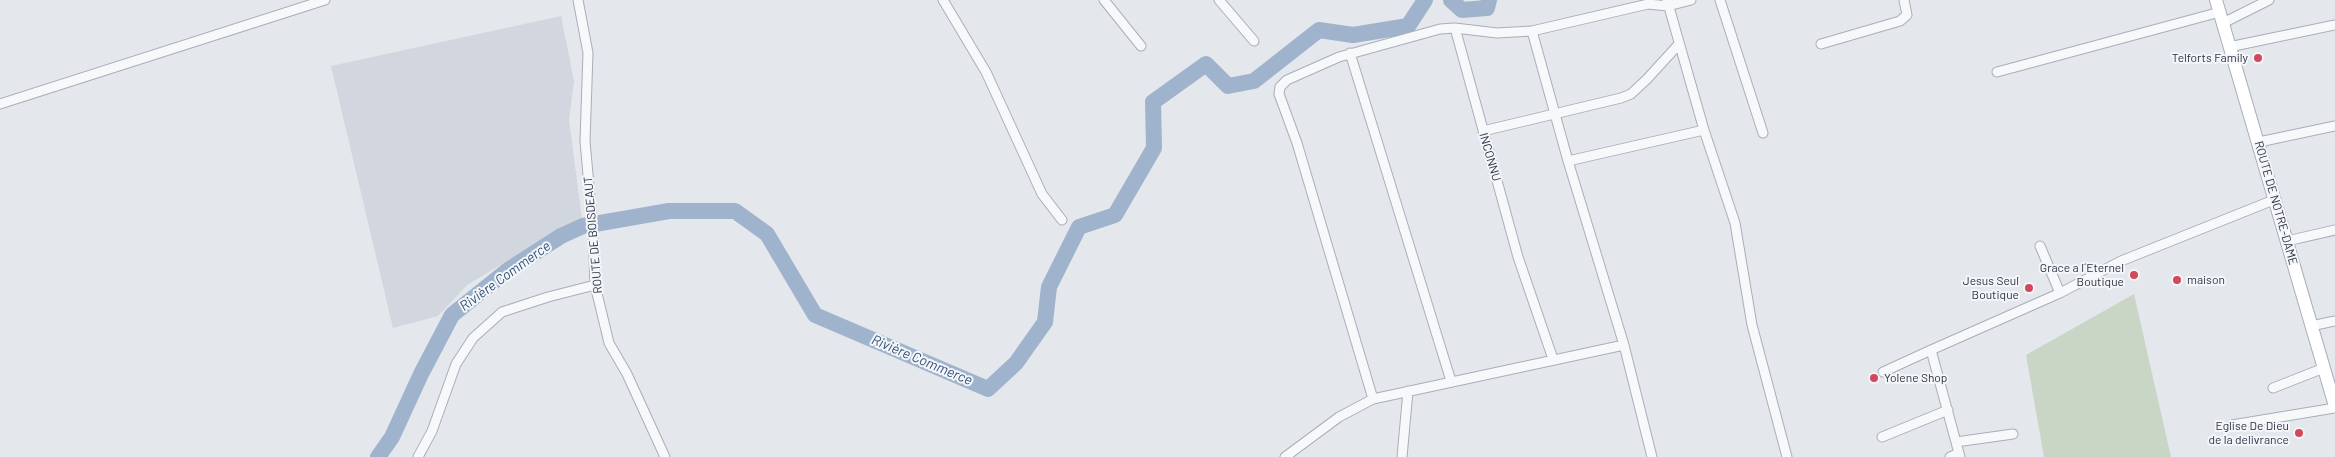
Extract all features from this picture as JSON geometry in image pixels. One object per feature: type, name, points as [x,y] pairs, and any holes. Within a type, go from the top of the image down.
[{"type":"street","points":[[0,104],[325,0]]},
{"type":"street","name":"ROUTE DE BOISDEAUT","points":[[578,0],[588,53],[585,141],[593,231],[595,286],[609,343],[627,374],[666,457]]},
{"type":"street","points":[[943,0],[986,72],[1042,194],[1062,220]]},
{"type":"street","points":[[1104,0],[1141,46]]},
{"type":"street","points":[[1219,0],[1254,41]]},
{"type":"street","points":[[1373,399],[1297,143],[1280,94],[1280,87],[1287,80],[1350,53],[1440,29],[1455,28],[1497,32],[1532,30],[1648,4],[1691,0]]},
{"type":"street","points":[[1720,0],[1763,133]]},
{"type":"street","points":[[1821,44],[1900,21],[1906,15],[1904,0]]},
{"type":"street","points":[[1997,72],[2269,0]]},
{"type":"street","points":[[1668,3],[1704,130],[1735,223],[1752,325],[1787,457]]},
{"type":"street","name":"ROUTE DE NOTRE-DAME","points":[[2220,12],[2335,407]]},
{"type":"street","points":[[2229,47],[2335,26]]},
{"type":"street","name":"INCONNU","points":[[1455,28],[1518,257],[1553,359]]},
{"type":"street","points":[[1532,30],[1554,115],[1624,344],[1652,457]]},
{"type":"street","points":[[1483,131],[1554,115],[1631,94],[1647,80],[1679,44]]},
{"type":"street","points":[[1350,53],[1451,381]]},
{"type":"street","points":[[2259,142],[2335,126]]},
{"type":"street","points":[[1568,161],[1704,130]]},
{"type":"street","points":[[1883,372],[2060,293],[2121,261],[2276,199]]},
{"type":"street","points":[[2287,241],[2335,230]]},
{"type":"street","points":[[2040,246],[2060,293]]},
{"type":"street","points":[[418,457],[432,430],[456,364],[473,338],[502,312],[548,297],[595,286]]},
{"type":"street","points":[[2311,326],[2335,321]]},
{"type":"street","points":[[1285,457],[1339,417],[1373,399],[1624,344]]},
{"type":"street","points":[[1931,350],[1960,455],[1950,457]]},
{"type":"street","points":[[2273,388],[2324,368]]},
{"type":"street","points":[[1402,457],[1408,391]]},
{"type":"street","points":[[2232,425],[2335,407]]},
{"type":"street","points":[[1882,437],[1948,410]]},
{"type":"street","points":[[1956,442],[2013,434]]},
{"type":"shaded area","points":[[561,16],[574,81],[569,120],[582,219],[467,285],[438,316],[393,328],[331,66]]},
{"type":"green space","points":[[2134,294],[2171,457],[2044,457],[2026,355]]},
{"type":"waterway","name":"Rivière Commerce","points":[[378,457],[392,437],[421,374],[452,315],[508,270],[561,236],[583,226],[669,211],[735,211],[767,234],[815,315],[988,389],[1016,363],[1045,322],[1049,287],[1079,227],[1115,215],[1154,148],[1153,102],[1206,64],[1228,86],[1254,81],[1319,30],[1353,35],[1408,26],[1425,0]]},
{"type":"waterway","name":"Rivière Commerce","points":[[1451,0],[1462,10],[1487,8],[1489,0]]},
{"type":"place","name":"Telforts Family","points":[[2258,58]]},
{"type":"place","name":"Grace a l´Eternel Boutique","points":[[2134,275]]},
{"type":"place","name":"maison","points":[[2177,280]]},
{"type":"place","name":"Jesus Seul Boutique","points":[[2029,288]]},
{"type":"place","name":"Yolene Shop","points":[[1874,378]]},
{"type":"place","name":"Eglise De Dieu de la delivrance","points":[[2299,433]]}]
